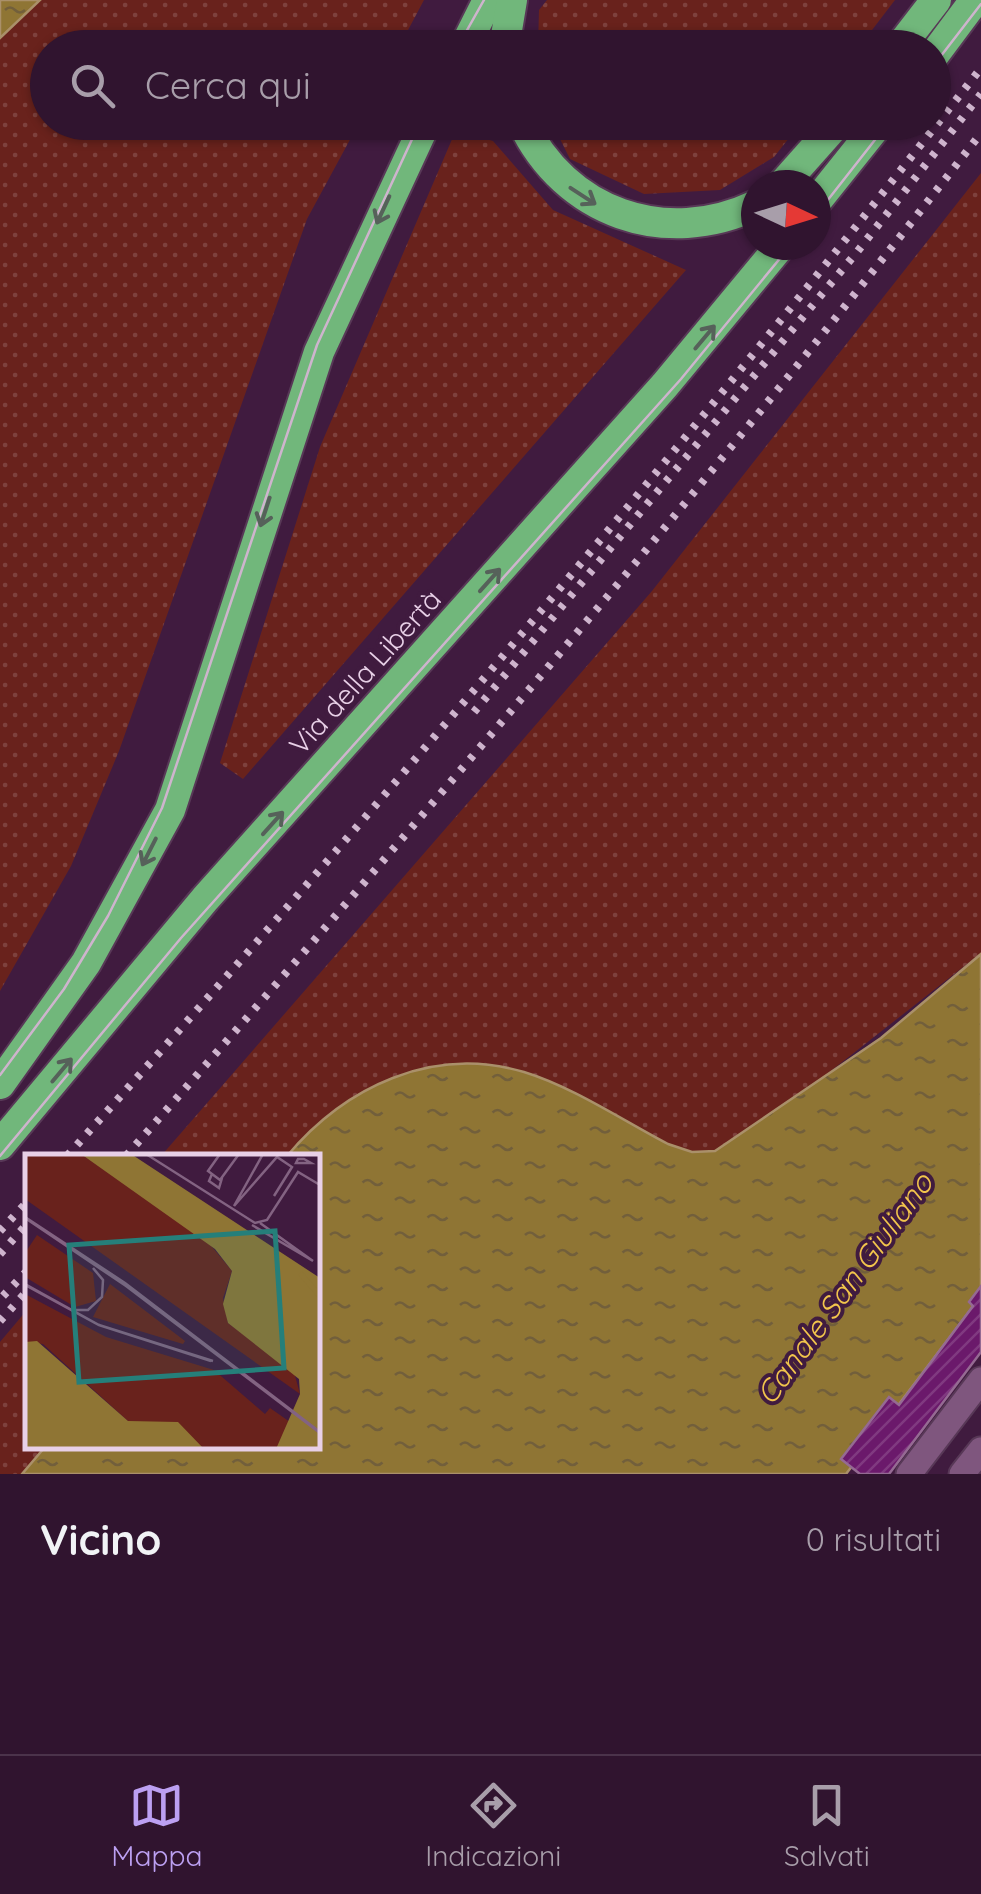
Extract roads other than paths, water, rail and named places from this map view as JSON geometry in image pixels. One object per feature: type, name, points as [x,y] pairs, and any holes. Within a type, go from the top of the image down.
[{"type":"highway","points":[[473,30],[488,0]]},
{"type":"highway","points":[[507,30],[512,0]]},
{"type":"highway","points":[[913,30],[936,0]]},
{"type":"highway","points":[[951,32],[976,0]]},
{"type":"highway","points":[[0,1084],[86,963],[170,810],[319,352],[418,140]]},
{"type":"highway","points":[[534,140],[558,178],[622,216],[650,224],[689,224],[713,222],[741,211]]},
{"type":"highway","points":[[795,170],[822,140]]},
{"type":"highway","points":[[831,183],[866,140]]},
{"type":"highway","name":"Via della Libertà","points":[[0,1145],[205,899],[664,385],[768,260]]},
{"type":"street","points":[[908,1474],[981,1380]]},
{"type":"street","points":[[962,1474],[981,1450]]},
{"type":"water","points":[[0,0],[40,0],[0,38]]},
{"type":"water","name":"Canale San Giuliano","points":[[981,954],[981,1296],[846,1474],[22,1474],[43,1449],[320,1449],[320,1154],[289,1154],[310,1131],[363,1092],[424,1069],[456,1064],[490,1065],[561,1086],[668,1144],[692,1152],[715,1151],[881,1038]]},
{"type":"tram line","points":[[467,30],[484,0]]},
{"type":"tram line","points":[[951,43],[981,4]]},
{"type":"tram line","points":[[0,1075],[64,989],[108,916],[162,808],[317,345],[412,140]]},
{"type":"tram line","points":[[831,196],[875,140]]},
{"type":"tram line","points":[[0,1156],[181,938],[681,379],[779,260]]},
{"type":"railway","points":[[951,106],[981,68]]},
{"type":"railway","points":[[951,132],[981,94]]},
{"type":"railway","points":[[128,1154],[669,523],[981,133]]},
{"type":"railway","points":[[69,1154],[533,620],[924,140]]},
{"type":"railway","points":[[474,712],[857,252],[945,140]]},
{"type":"railway","points":[[0,1231],[25,1204]]},
{"type":"railway","points":[[0,1254],[25,1226]]},
{"type":"railway","points":[[3,1296],[25,1273]]},
{"type":"railway","points":[[0,1321],[25,1293]]}]
